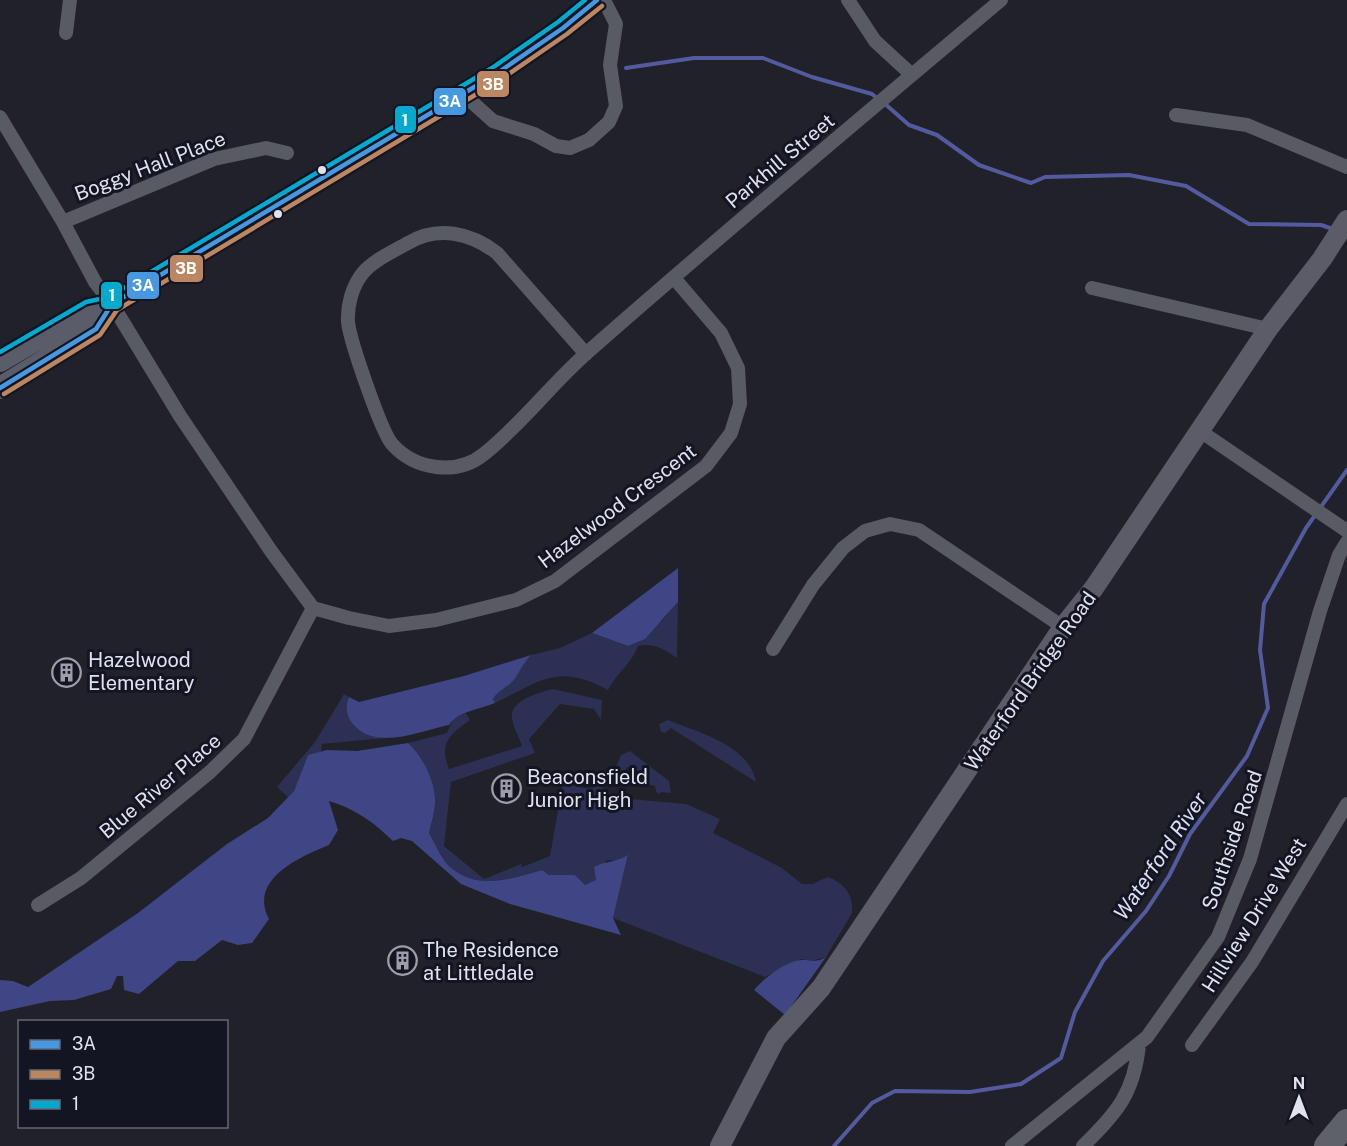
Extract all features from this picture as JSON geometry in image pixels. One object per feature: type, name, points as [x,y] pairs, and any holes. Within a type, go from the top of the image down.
[{"type":"highway","points":[[1327,1146],[1347,1122]]},
{"type":"main road","points":[[0,361],[89,309],[112,304],[462,93],[553,35],[597,0]]},
{"type":"main road","name":"Waterford Bridge Road","points":[[720,1146],[776,1038],[821,988],[1268,329],[1322,259],[1347,220]]},
{"type":"main road","points":[[0,388],[96,329],[112,304]]},
{"type":"street","points":[[66,33],[70,0]]},
{"type":"street","points":[[462,93],[494,121],[534,134],[556,146],[570,148],[589,140],[609,122],[616,106],[609,65],[616,24],[604,0]]},
{"type":"street","points":[[848,0],[875,41],[912,75]]},
{"type":"street","name":"Parkhill Street","points":[[586,354],[497,253],[486,245],[463,236],[436,233],[417,237],[363,272],[350,298],[348,323],[370,393],[390,442],[402,452],[439,468],[475,461],[586,354],[774,189],[1001,0]]},
{"type":"street","points":[[1176,115],[1247,125],[1347,167]]},
{"type":"street","points":[[0,117],[63,222],[95,282],[112,304],[180,416],[271,551],[313,608]]},
{"type":"street","name":"Boggy Hall Place","points":[[63,222],[214,159],[266,148],[287,153]]},
{"type":"street","name":"Hazelwood Crescent","points":[[313,608],[389,626],[435,620],[516,600],[555,581],[706,466],[731,433],[741,404],[738,368],[722,333],[674,278]]},
{"type":"street","points":[[1092,288],[1268,329]]},
{"type":"street","points":[[1200,431],[1347,531]]},
{"type":"street","points":[[773,649],[813,585],[843,548],[865,531],[890,524],[919,530],[1064,627]]},
{"type":"street","name":"Southside Road","points":[[1012,1146],[1078,1091],[1139,1045],[1170,1007],[1218,937],[1236,895],[1265,810],[1320,611],[1339,555],[1347,542]]},
{"type":"street","name":"Blue River Place","points":[[38,905],[81,878],[210,772],[244,739],[313,608]]},
{"type":"street","name":"Hillview Drive West","points":[[1192,1045],[1252,963],[1318,849],[1347,804]]},
{"type":"street","points":[[1083,1146],[1117,1109],[1129,1092],[1135,1077],[1139,1045]]},
{"type":"shaded area","points":[[678,568],[678,602],[645,639],[628,646],[592,633]]},
{"type":"shaded area","points":[[678,602],[677,658],[654,646],[638,646],[632,658],[608,690],[575,677],[561,676],[537,682],[495,703],[493,699],[498,691],[512,682],[520,666],[531,655],[560,648],[592,633],[628,646],[663,620]]},
{"type":"shaded area","points":[[531,655],[514,680],[495,696],[493,699],[495,703],[464,713],[449,725],[412,735],[385,738],[362,732],[352,723],[347,714],[349,697],[359,702],[464,676]]},
{"type":"shaded area","points":[[553,689],[602,700],[601,720],[594,709],[560,704],[529,739],[535,753],[451,782],[444,846],[484,879],[521,864],[522,867],[550,856],[564,776],[581,787],[589,789],[599,785],[607,792],[630,799],[686,804],[720,819],[713,833],[782,868],[802,884],[812,884],[828,877],[847,890],[850,895],[852,913],[826,957],[811,961],[801,959],[765,977],[613,918],[628,856],[619,861],[607,860],[597,880],[585,885],[575,875],[549,875],[542,870],[518,877],[482,881],[459,874],[449,866],[429,833],[435,805],[434,788],[424,763],[408,743],[447,733],[453,719],[466,713],[470,720],[451,735],[446,746],[446,760],[449,769],[522,746],[512,718],[515,706],[527,698]]},
{"type":"shaded area","points":[[344,694],[349,697],[347,713],[355,726],[369,734],[385,738],[322,744],[321,752],[308,755],[294,791],[288,797],[277,787],[315,742]]},
{"type":"shaded area","points":[[668,720],[707,735],[733,749],[752,769],[756,782],[671,728],[665,733],[661,732],[659,724]]},
{"type":"shaded area","points":[[408,743],[424,763],[434,788],[435,805],[429,833],[446,863],[459,874],[482,881],[494,881],[542,870],[549,875],[575,875],[585,885],[596,880],[594,867],[628,855],[613,918],[621,935],[510,904],[461,884],[412,841],[401,838],[393,841],[364,817],[329,801],[338,830],[329,845],[291,863],[271,882],[265,893],[264,905],[269,919],[252,943],[238,945],[222,940],[195,961],[178,961],[139,994],[124,990],[123,976],[117,976],[111,989],[74,1000],[50,1001],[0,1012],[0,980],[13,981],[28,987],[138,913],[227,844],[268,818],[294,791],[308,755],[327,750],[357,751]]},
{"type":"shaded area","points":[[630,751],[669,781],[671,793],[656,792],[655,786],[643,783],[645,774],[627,767],[622,778],[617,777],[614,772],[621,755]]},
{"type":"shaded area","points":[[826,957],[785,1015],[754,990],[783,966],[803,960],[817,961]]},
{"type":"waterway","points":[[626,68],[694,58],[763,58],[812,77],[872,94],[878,99]]},
{"type":"waterway","points":[[884,103],[909,125],[937,135],[979,165],[1031,183],[1045,177],[1129,175],[1186,186],[1249,224],[1321,225],[1333,229]]},
{"type":"waterway","name":"Waterford River","points":[[834,1146],[872,1103],[895,1091],[970,1092],[1021,1084],[1061,1058],[1075,1012],[1103,961],[1146,911],[1169,876],[1190,834],[1247,756],[1268,708],[1260,650],[1264,604],[1306,528],[1347,470]]},
{"type":"transit line","name":"1","points":[[0,352],[86,302],[109,297],[492,68],[558,22],[585,0]]},
{"type":"transit line","name":"3A","points":[[0,388],[96,329],[112,304],[496,74],[563,28],[597,0]]},
{"type":"transit line","name":"3B","points":[[4,394],[100,335],[117,310],[500,80],[567,34],[602,6]]},
{"type":"place","name":"Hazelwood Elementary","points":[[67,672]]},
{"type":"place","name":"Beaconsfield Junior High","points":[[506,788]]},
{"type":"place","name":"The Residence at Littledale","points":[[402,961]]}]
